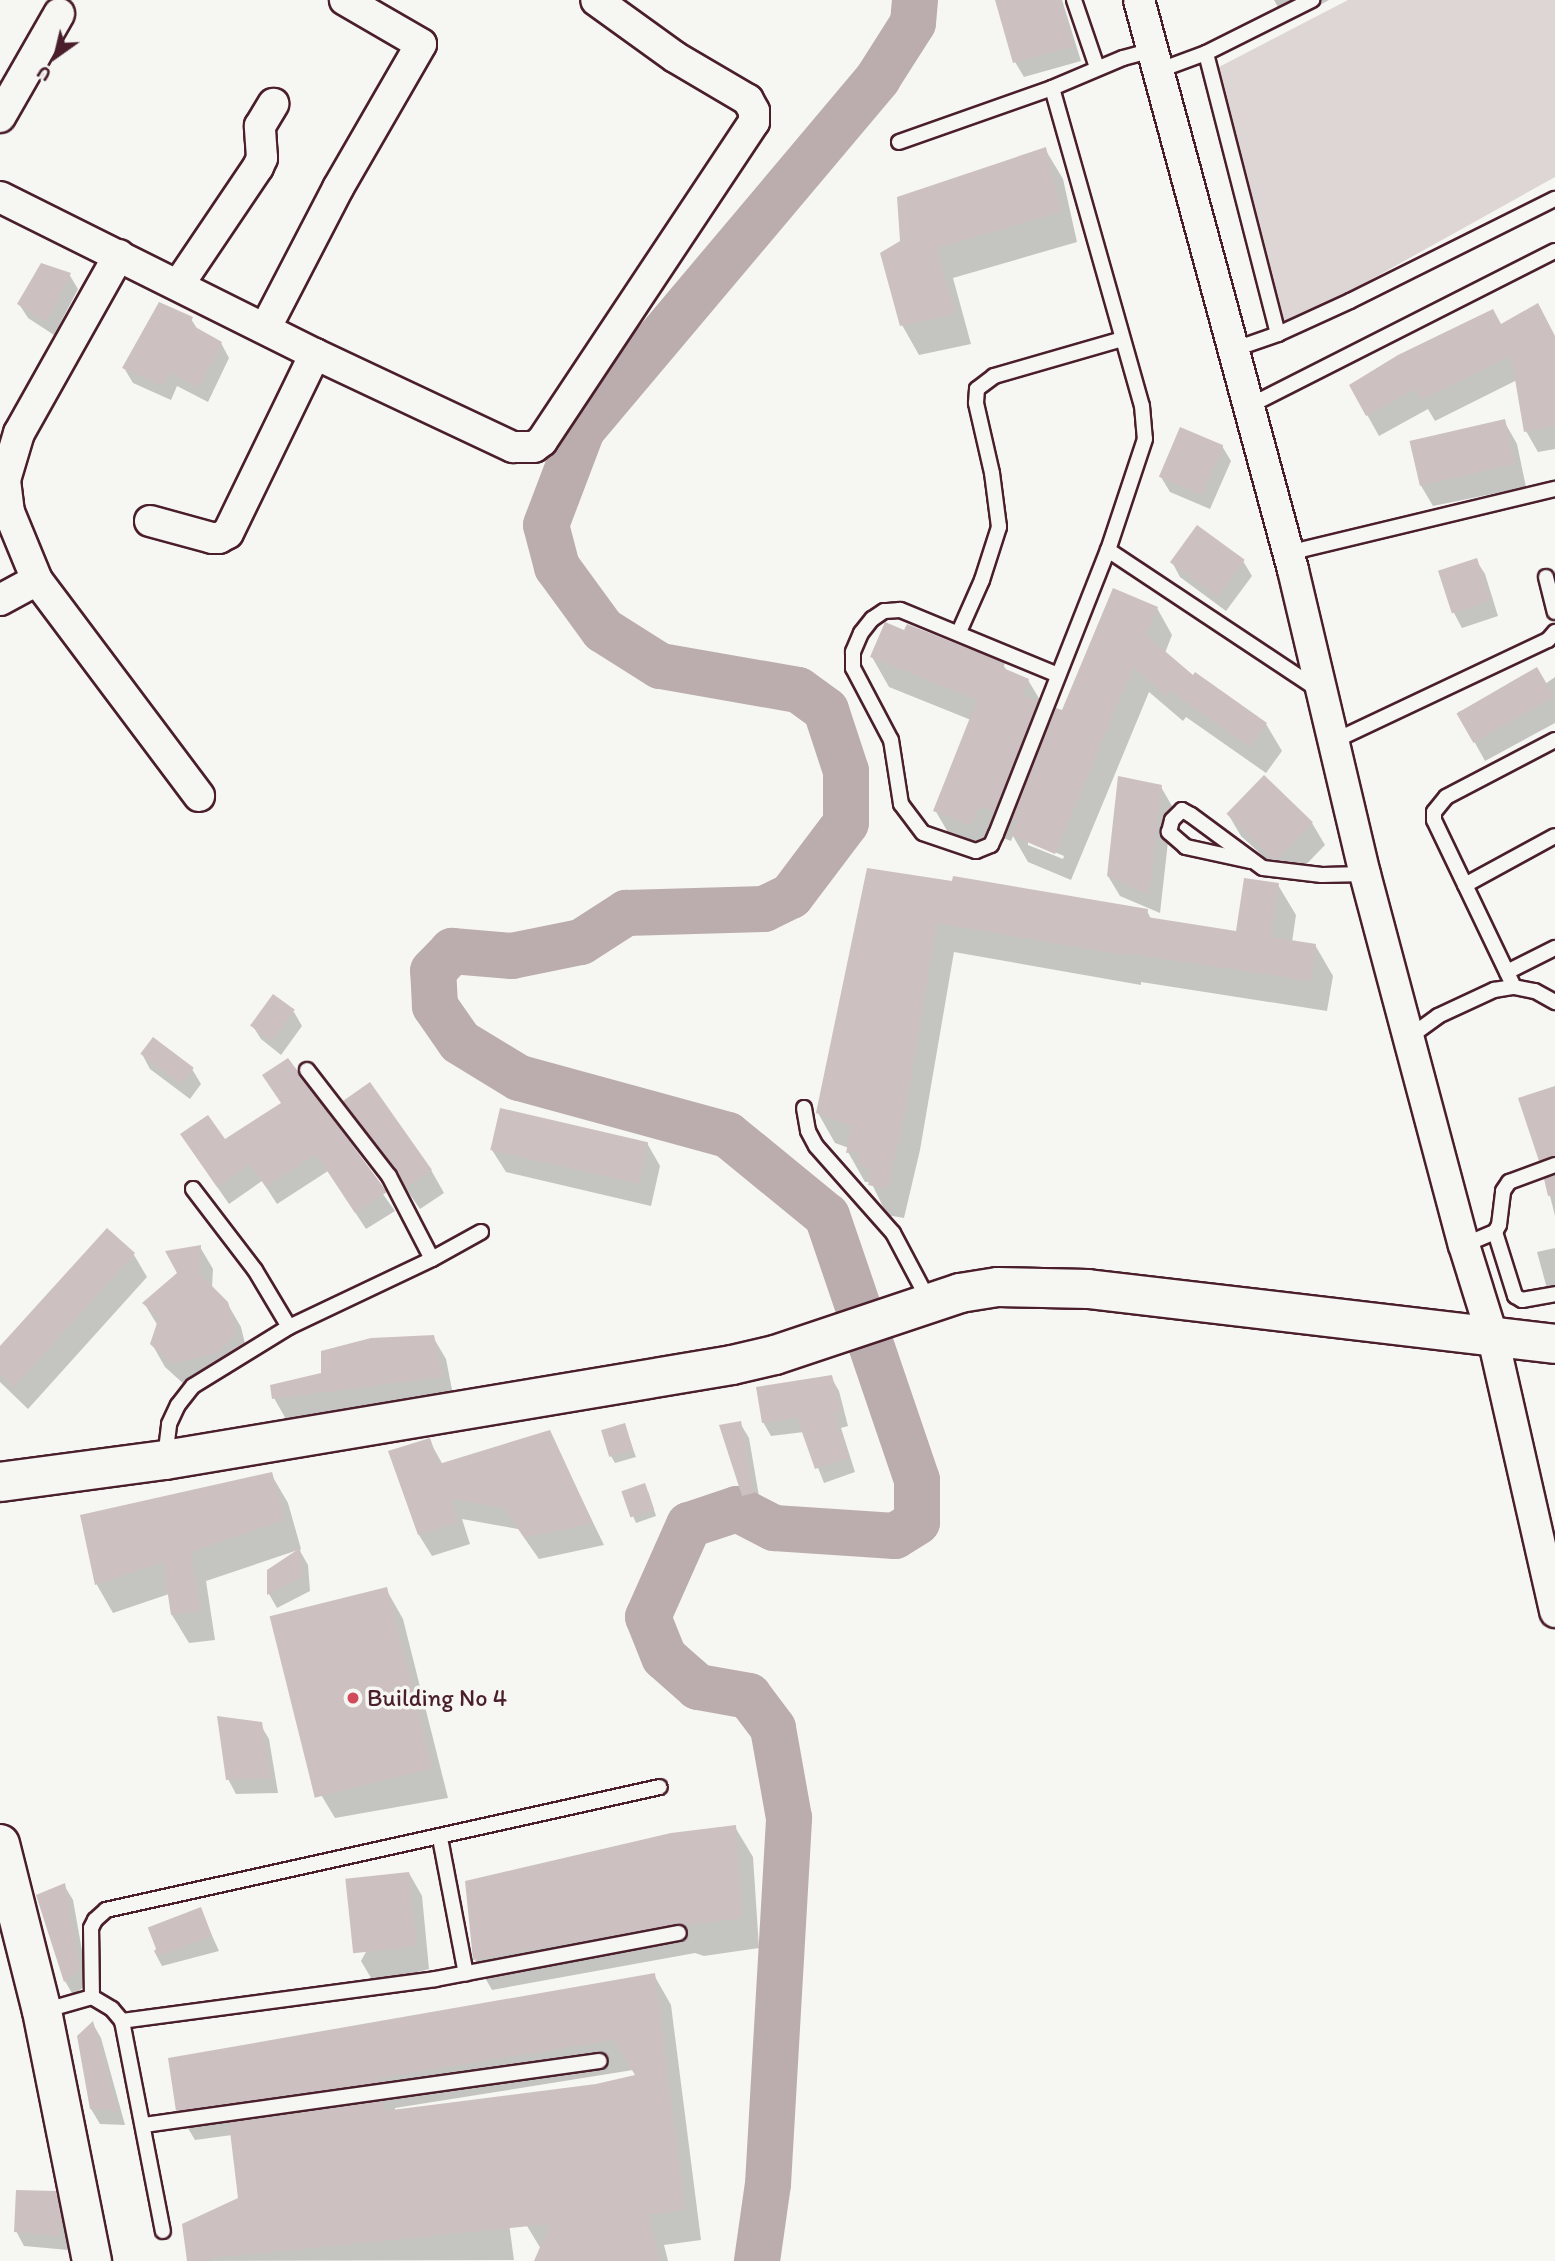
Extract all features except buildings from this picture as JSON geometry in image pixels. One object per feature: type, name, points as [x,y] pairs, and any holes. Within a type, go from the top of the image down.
[{"type":"street","points":[[0,197],[267,327],[316,354],[513,447],[527,449],[542,441],[754,122],[754,111],[748,100],[675,57],[596,0]]},
{"type":"street","points":[[1139,0],[1236,349],[1247,407],[1288,553],[1365,874],[1408,1038],[1464,1245],[1493,1338],[1555,1612]]},
{"type":"street","points":[[267,327],[338,188],[422,44],[359,3]]},
{"type":"street","points":[[0,117],[59,14]]},
{"type":"street","points":[[179,284],[258,167],[262,158],[260,127],[273,104]]},
{"type":"street","points":[[119,255],[51,371],[8,460],[5,480],[9,512],[37,580],[199,796]]},
{"type":"street","points":[[150,521],[212,538],[228,533],[316,354]]},
{"type":"street","points":[[0,600],[37,580]]},
{"type":"street","points":[[0,1482],[165,1460],[694,1372],[775,1355],[930,1302],[985,1289],[1045,1286],[1555,1345]]},
{"type":"street","points":[[0,1844],[42,2011],[92,2261]]},
{"type":"lane","points":[[1074,0],[1097,67]]},
{"type":"lane","points":[[900,142],[1052,88],[1097,67],[1206,53],[1311,0]]},
{"type":"lane","points":[[1206,53],[1278,334]]},
{"type":"lane","points":[[1052,88],[1142,406],[1144,439],[1108,551],[990,845],[976,851],[923,833],[901,804],[891,740],[853,668],[853,652],[861,633],[872,619],[884,611],[900,610],[959,632],[1058,675]]},
{"type":"lane","points":[[1236,349],[1278,334],[1555,199]]},
{"type":"lane","points":[[1247,407],[1555,251]]},
{"type":"lane","points":[[959,632],[982,580],[999,527],[992,473],[976,403],[978,389],[994,376],[1122,339]]},
{"type":"lane","points":[[1288,553],[1555,489]]},
{"type":"lane","points":[[1108,551],[1323,693]]},
{"type":"lane","points":[[1546,577],[1555,612]]},
{"type":"lane","points":[[1334,741],[1554,635]]},
{"type":"lane","points":[[1514,988],[1434,820],[1437,805],[1446,797],[1555,740]]},
{"type":"lane","points":[[1250,861],[1182,810],[1172,820],[1169,832],[1186,848],[1250,861],[1277,872],[1322,876],[1365,874]]},
{"type":"lane","points":[[1465,885],[1555,836]]},
{"type":"lane","points":[[1507,972],[1555,948]]},
{"type":"lane","points":[[1408,1038],[1438,1016],[1480,995],[1514,988],[1535,991],[1555,1002]]},
{"type":"lane","points":[[307,1070],[390,1176],[432,1259]]},
{"type":"lane","points":[[804,1108],[808,1131],[816,1146],[893,1233],[930,1302]]},
{"type":"lane","points":[[1464,1245],[1495,1232],[1499,1225],[1503,1191],[1509,1182],[1555,1165]]},
{"type":"lane","points":[[193,1189],[255,1270],[289,1327]]},
{"type":"lane","points":[[165,1460],[169,1424],[178,1405],[193,1386],[289,1327],[432,1259],[481,1232]]},
{"type":"lane","points":[[1495,1232],[1515,1296],[1522,1300],[1555,1294]]},
{"type":"lane","points":[[92,1997],[91,1928],[106,1910],[440,1838],[660,1787]]},
{"type":"lane","points":[[440,1838],[466,1974]]},
{"type":"lane","points":[[122,2021],[466,1974],[679,1933]]},
{"type":"lane","points":[[42,2011],[92,1997],[112,2008],[122,2021],[163,2231]]},
{"type":"lane","points":[[144,2125],[600,2061]]},
{"type":"shaded area","points":[[1348,0],[1555,0],[1555,177],[1284,328],[1217,68]]},
{"type":"waterway","points":[[757,2261],[768,2184],[789,1818],[773,1728],[749,1696],[698,1687],[664,1657],[648,1617],[689,1525],[737,1509],[774,1528],[895,1536],[917,1522],[917,1480],[827,1216],[728,1135],[519,1078],[460,1042],[435,1006],[433,971],[452,951],[512,956],[581,942],[626,913],[764,909],[791,896],[846,823],[846,771],[826,710],[798,690],[660,666],[603,630],[557,567],[546,525],[582,430],[878,78],[913,23],[915,0]]},
{"type":"place","name":"Building No 4","points":[[353,1698]]}]
